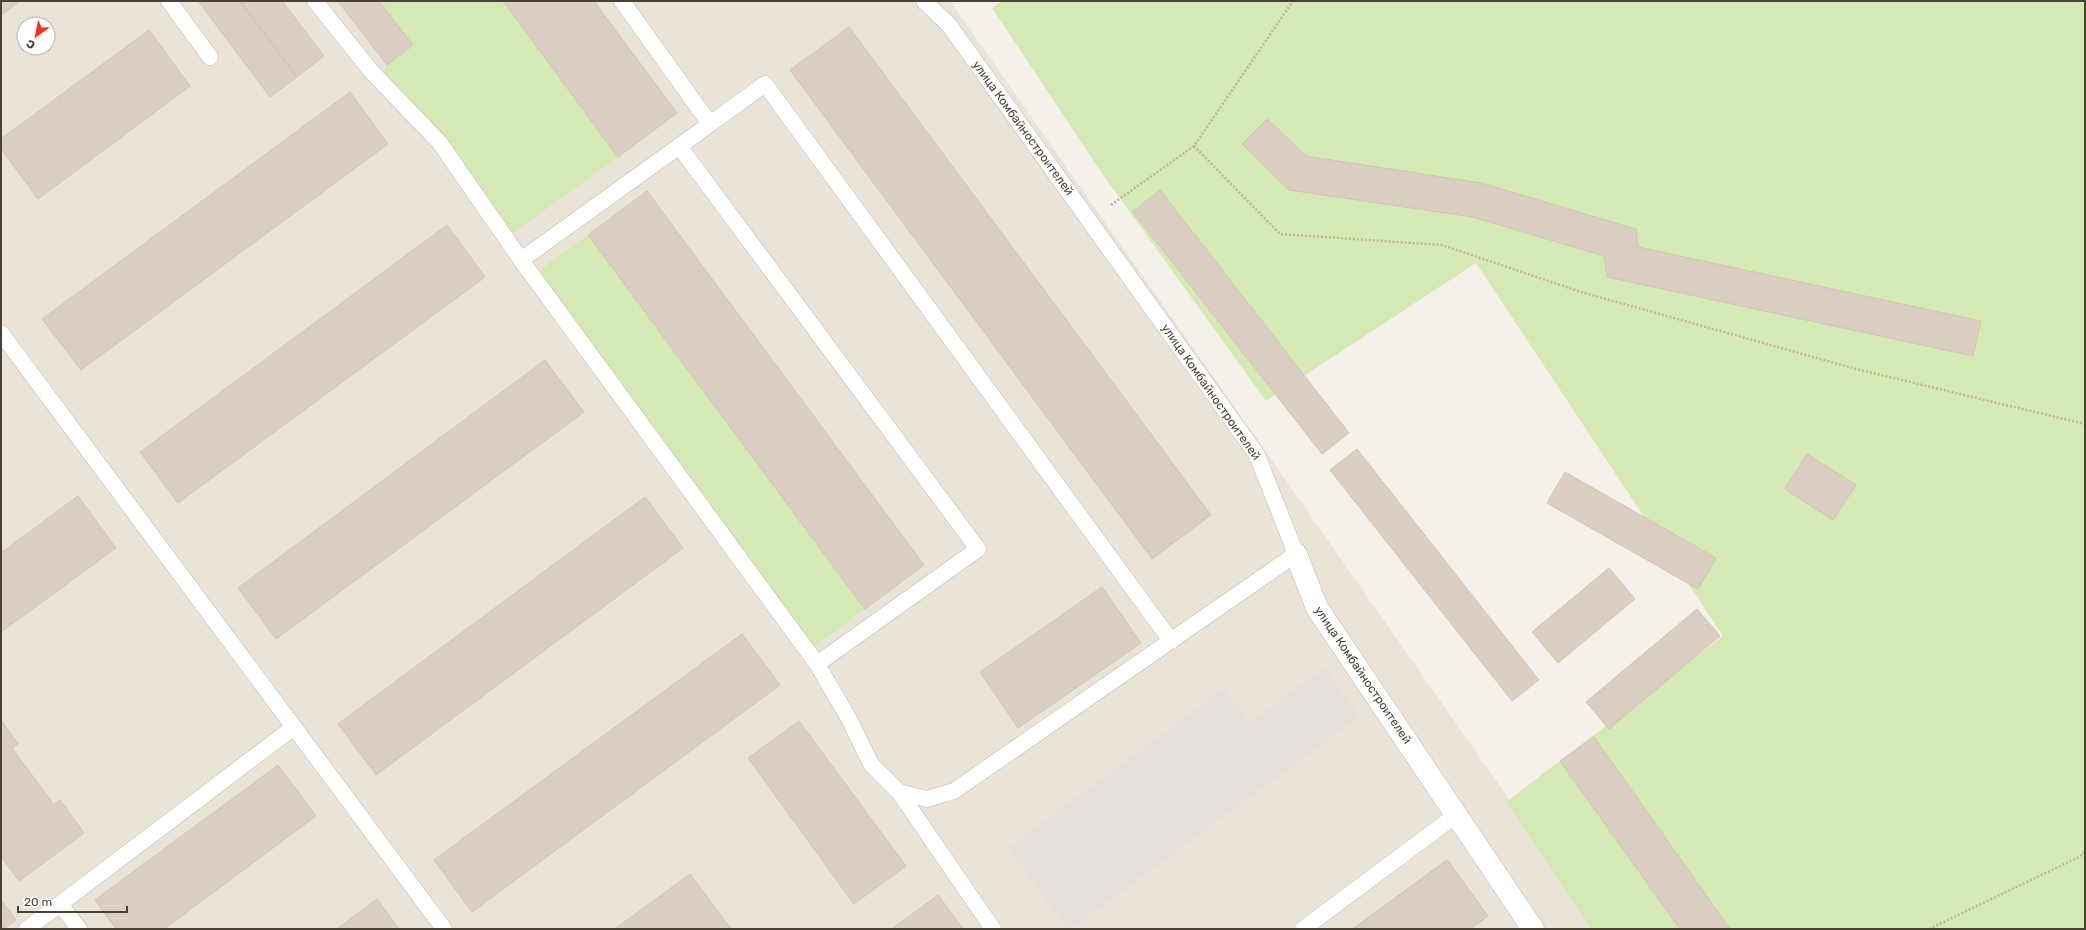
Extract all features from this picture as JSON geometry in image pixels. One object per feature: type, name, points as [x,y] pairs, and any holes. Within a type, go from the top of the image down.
[{"type":"street","name":"улица Комбайностроителей","points":[[1296,554],[1317,608],[1533,929]]},
{"type":"lane","points":[[169,1],[210,57]]},
{"type":"lane","points":[[315,1],[371,71],[440,143],[521,260],[817,664],[848,717],[871,764],[899,792],[993,929]]},
{"type":"lane","points":[[622,1],[710,124]]},
{"type":"lane","name":"улица Комбайностроителей","points":[[924,1],[949,25],[1257,455],[1296,554]]},
{"type":"lane","points":[[521,260],[765,84],[1171,641]]},
{"type":"lane","points":[[679,146],[978,548],[817,664]]},
{"type":"lane","points":[[1,333],[444,929]]},
{"type":"lane","points":[[899,792],[927,799],[954,791],[1296,554]]},
{"type":"lane","points":[[27,929],[294,728]]},
{"type":"lane","points":[[1303,929],[1456,815]]},
{"type":"lane","points":[[60,904],[79,929]]},
{"type":"path","points":[[1090,220],[1194,146],[1293,1]]},
{"type":"path","points":[[1194,146],[1280,234],[1442,245],[1581,292],[1856,369],[2085,424]]},
{"type":"path","points":[[1929,929],[2079,857],[2085,852]]},
{"type":"shaded area","points":[[1,1],[950,1],[1600,929],[1,929]]},
{"type":"shaded area","points":[[1324,668],[1360,716],[1071,929],[1068,929],[1008,848],[1224,689],[1250,723]]},
{"type":"green space","points":[[379,1],[503,1],[618,157],[506,238],[379,79],[387,65],[413,45]]},
{"type":"green space","points":[[1002,1],[2085,1],[2085,929],[1591,929],[1506,802],[1723,636],[1476,263],[1266,401],[1101,172],[992,8]]},
{"type":"green space","points":[[588,235],[865,609],[808,651],[533,275]]},
{"type":"building","points":[[1,1],[20,1],[1,15]]},
{"type":"building","points":[[198,1],[240,1],[297,77],[270,97]]},
{"type":"building","points":[[240,1],[282,1],[324,56],[297,77]]},
{"type":"building","points":[[338,1],[379,1],[413,45],[387,65]]},
{"type":"building","points":[[503,1],[594,1],[677,113],[618,157]]},
{"type":"building","points":[[849,27],[1211,515],[1152,559],[790,70]]},
{"type":"building","points":[[149,30],[190,86],[38,199],[1,149],[1,139]]},
{"type":"building","points":[[350,92],[388,144],[81,370],[42,319]]},
{"type":"building","points":[[1267,119],[1306,156],[1481,183],[1636,229],[1638,247],[1981,321],[1973,356],[1607,277],[1604,256],[1473,217],[1289,190],[1242,144]]},
{"type":"building","points":[[1160,190],[1349,433],[1322,454],[1133,212]]},
{"type":"building","points":[[647,191],[924,565],[865,609],[588,235]]},
{"type":"building","points":[[447,225],[485,277],[178,503],[140,452]]},
{"type":"building","points":[[545,360],[584,412],[276,639],[238,588]]},
{"type":"building","points":[[1357,449],[1539,680],[1512,701],[1330,470]]},
{"type":"building","points":[[1807,454],[1856,485],[1833,520],[1785,489]]},
{"type":"building","points":[[1565,472],[1716,558],[1698,589],[1547,503]]},
{"type":"building","points":[[78,496],[116,548],[1,632],[1,553]]},
{"type":"building","points":[[645,497],[683,548],[376,775],[338,724]]},
{"type":"building","points":[[1609,568],[1635,599],[1558,663],[1532,632]]},
{"type":"building","points":[[1102,587],[1141,643],[1018,728],[980,672]]},
{"type":"building","points":[[1697,609],[1720,636],[1609,729],[1586,702]]},
{"type":"building","points":[[742,634],[780,685],[472,912],[434,860]]},
{"type":"building","points":[[1,720],[18,744],[12,748],[54,805],[60,800],[84,833],[19,881],[1,856]]},
{"type":"building","points":[[799,721],[906,866],[854,904],[748,758]]},
{"type":"building","points":[[1594,737],[1730,929],[1680,929],[1560,761]]},
{"type":"building","points":[[278,765],[316,816],[164,929],[116,929],[95,900]]},
{"type":"building","points":[[1447,860],[1488,916],[1470,929],[1353,929]]},
{"type":"building","points":[[1447,860],[1488,916],[1470,929],[1353,929]]},
{"type":"building","points":[[690,874],[731,929],[615,929]]},
{"type":"building","points":[[938,895],[963,929],[892,929]]},
{"type":"building","points":[[377,899],[399,929],[337,929]]},
{"type":"building","points":[[1,900],[16,920],[3,929],[1,929]]}]
